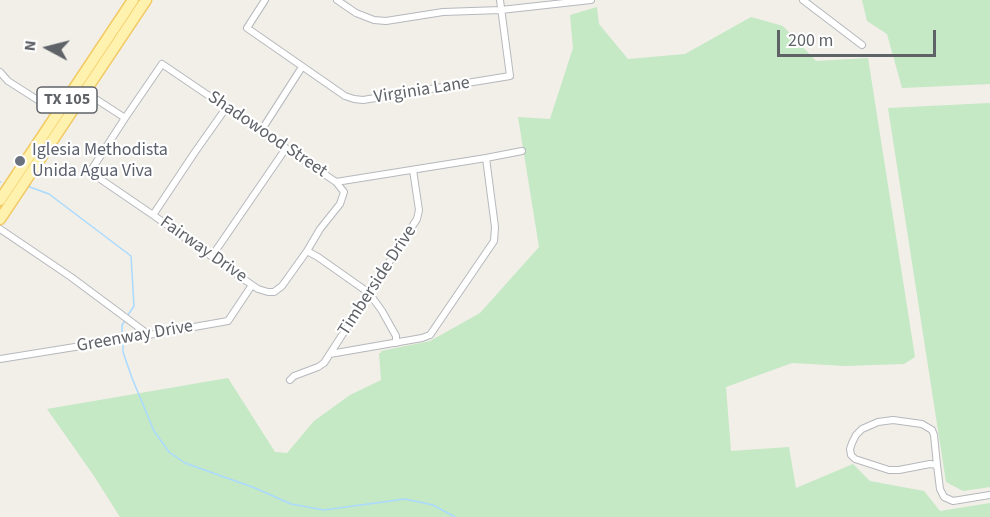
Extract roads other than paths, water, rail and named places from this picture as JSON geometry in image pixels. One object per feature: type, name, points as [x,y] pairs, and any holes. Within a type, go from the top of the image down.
[{"type":"main road","name":"TX 105","points":[[0,200],[133,0]]},
{"type":"main road","points":[[125,31],[127,21],[141,0]]},
{"type":"main road","name":"TX 105","points":[[0,219],[146,0]]},
{"type":"main road","points":[[85,92],[83,82],[104,50],[105,42]]},
{"type":"main road","points":[[37,164],[40,153],[61,119],[58,112]]},
{"type":"main road","points":[[0,207],[17,181],[18,172]]},
{"type":"street","name":"Virginia Lane","points":[[265,0],[246,28],[345,96],[363,100],[510,76],[501,10]]},
{"type":"street","points":[[337,0],[356,13],[374,20],[386,21],[443,12],[501,10],[591,0]]},
{"type":"street","points":[[500,0],[501,10]]},
{"type":"street","points":[[802,0],[862,45]]},
{"type":"street","name":"Shadowood Street","points":[[125,118],[162,64],[336,182],[522,151]]},
{"type":"street","points":[[261,131],[302,67]]},
{"type":"street","points":[[0,72],[8,81],[58,112]]},
{"type":"street","points":[[85,92],[125,118]]},
{"type":"street","points":[[153,215],[226,108]]},
{"type":"street","name":"Fairway Drive","points":[[125,118],[90,172],[258,289],[274,292],[282,286],[307,251]]},
{"type":"street","points":[[212,256],[282,153],[287,150]]},
{"type":"street","points":[[290,380],[294,376],[318,367],[330,354],[430,335],[494,241],[495,227],[486,158]]},
{"type":"street","name":"Timberside Drive","points":[[330,354],[417,219],[419,210],[413,170]]},
{"type":"street","points":[[336,182],[344,192],[343,198],[307,251],[369,293],[396,336],[396,343]]},
{"type":"street","points":[[0,229],[71,277],[149,335]]},
{"type":"street","name":"Greenway Drive","points":[[0,359],[228,321],[252,285]]},
{"type":"street","points":[[937,465],[890,470],[855,459],[850,449],[856,435],[862,429],[878,422],[903,421],[922,424],[932,430],[934,435],[940,489],[944,497],[952,501],[990,495]]},
{"type":"waterway","points":[[27,186],[49,194],[131,256],[134,306],[128,315]]},
{"type":"waterway","points":[[122,337],[122,325],[126,319]]},
{"type":"waterway","points":[[123,342],[123,352],[132,378],[154,431],[169,452],[185,463],[255,488],[291,504],[324,510],[405,499],[433,505],[455,517]]},
{"type":"place","name":"Iglesia Methodista Unida Agua Viva","points":[[20,161]]}]
